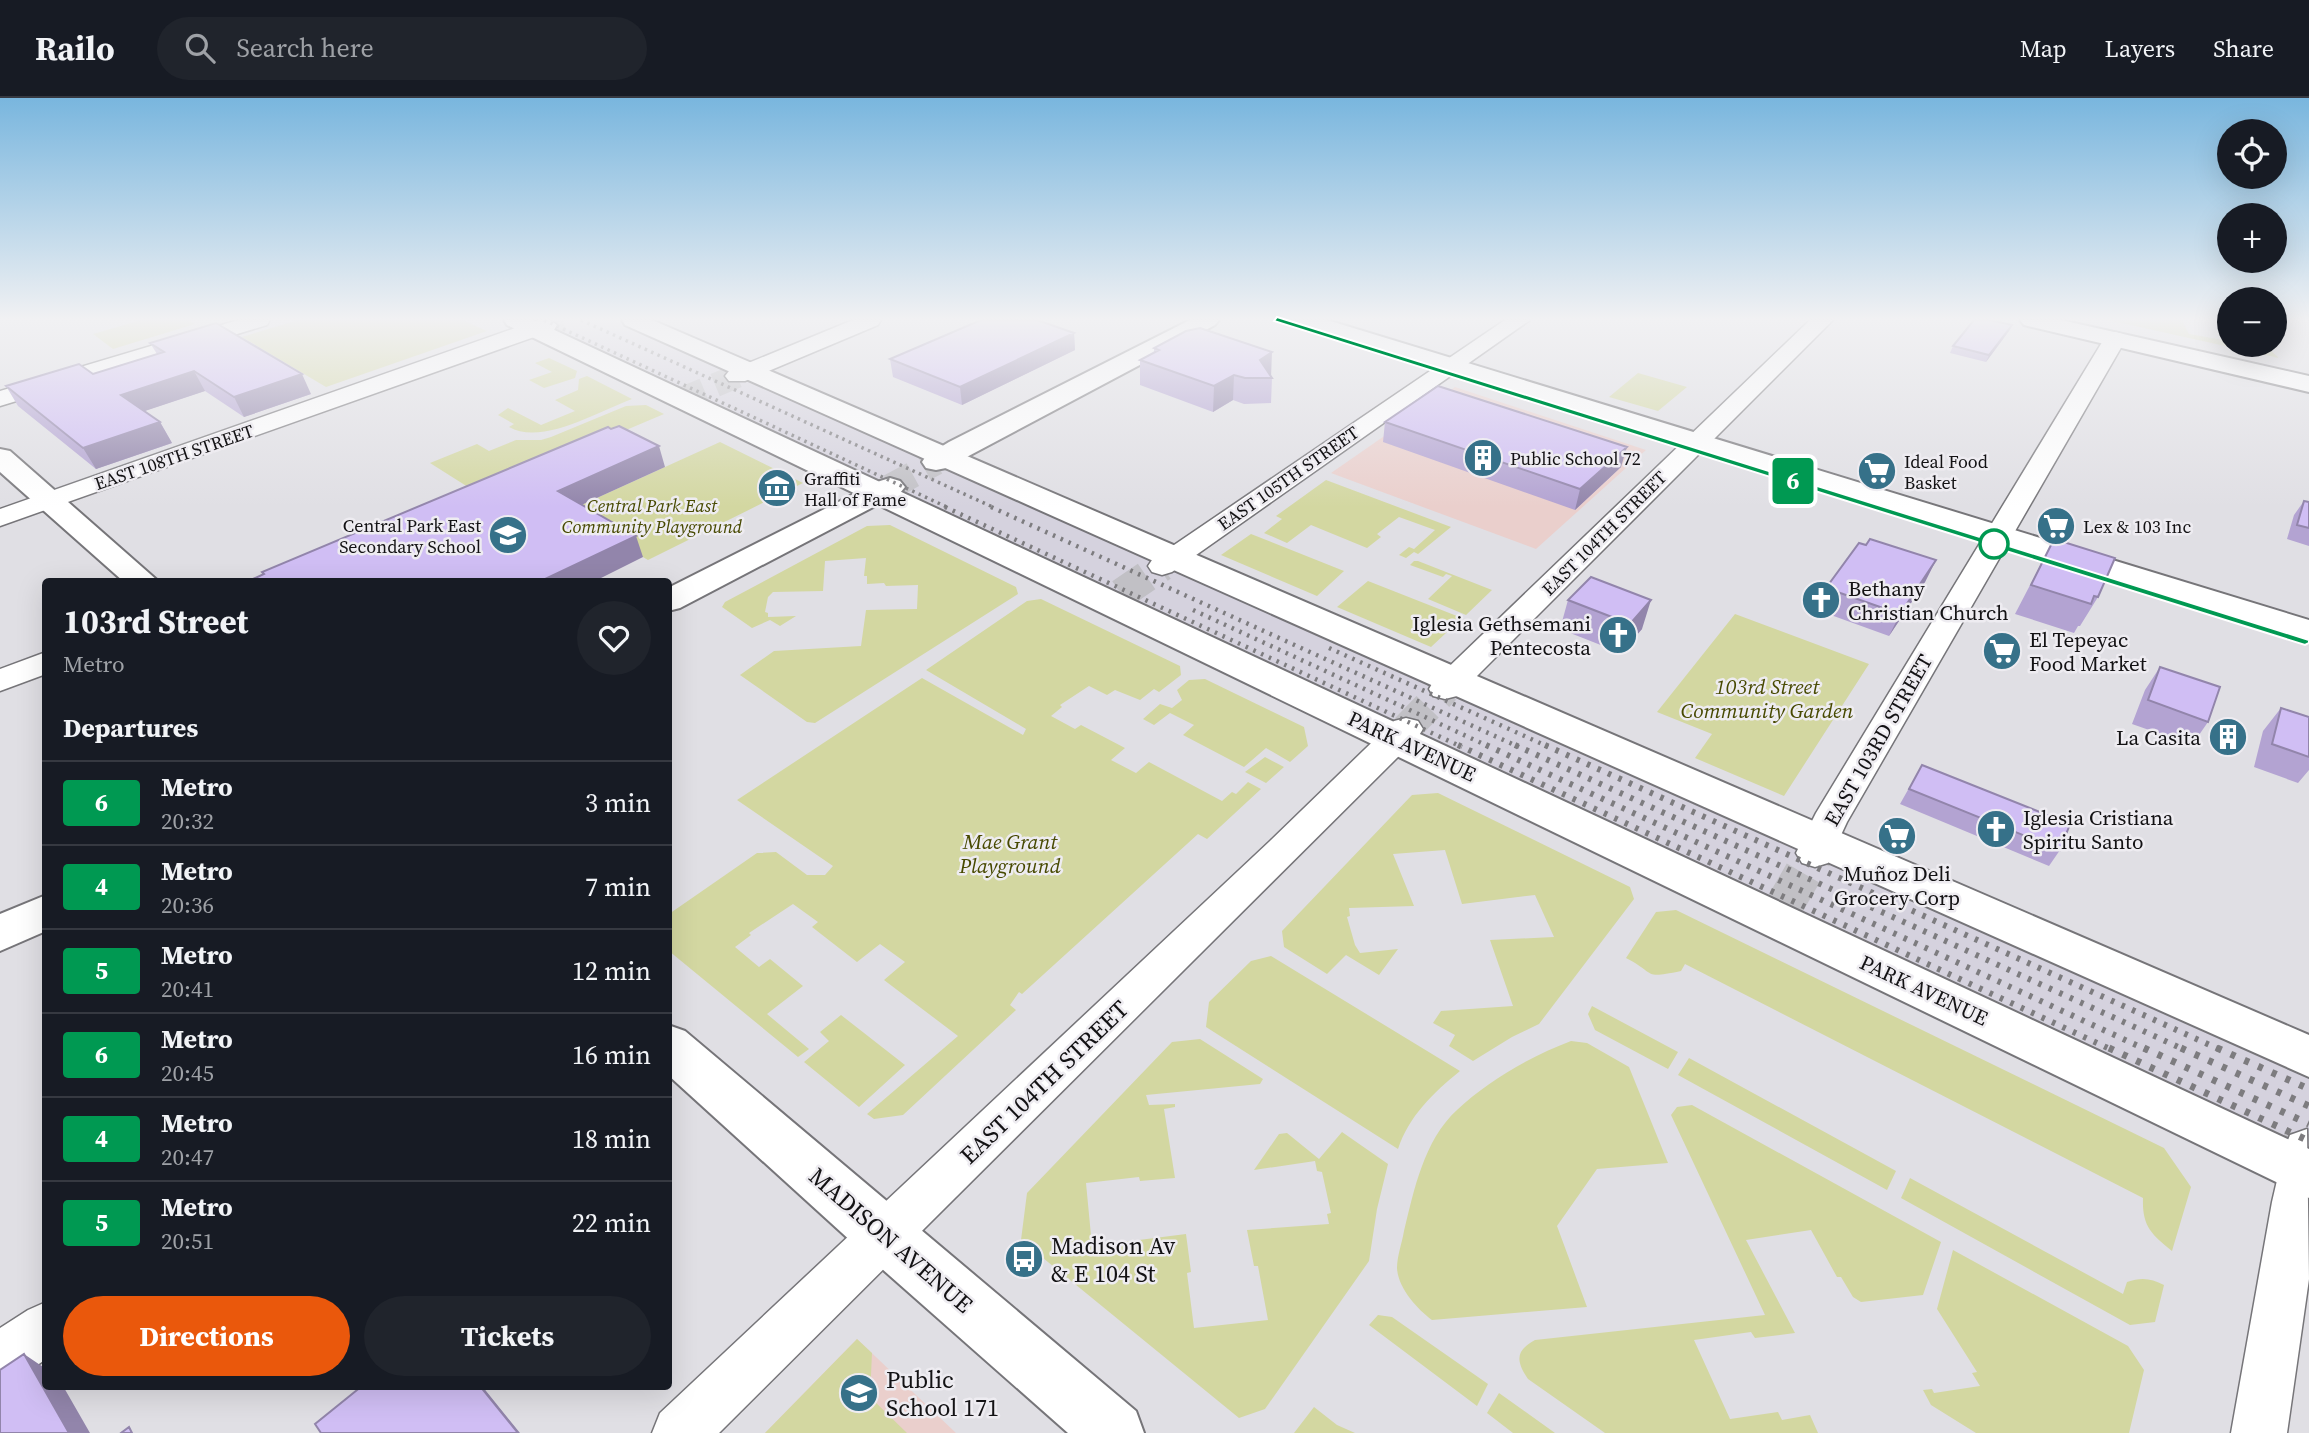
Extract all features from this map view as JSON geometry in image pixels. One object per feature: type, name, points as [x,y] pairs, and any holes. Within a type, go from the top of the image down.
[{"type":"main road","name":"PARK AVENUE","points":[[655,382],[1780,913],[2306,1165]]},
{"type":"main road","points":[[764,382],[1818,848],[2309,1057]]},
{"type":"main road","points":[[932,455],[1066,382]]},
{"type":"main road","points":[[932,455],[1080,382]]},
{"type":"main road","points":[[1507,382],[2309,631]]},
{"type":"main road","points":[[0,457],[139,578]]},
{"type":"main road","points":[[672,581],[875,485]]},
{"type":"main road","points":[[672,599],[875,485]]},
{"type":"main road","points":[[0,934],[42,913]]},
{"type":"main road","name":"MADISON AVENUE","points":[[672,1049],[883,1236],[1114,1433]]},
{"type":"street","points":[[0,399],[55,382]]},
{"type":"street","name":"EAST 108TH STREET","points":[[0,518],[374,382]]},
{"type":"street","name":"EAST 105TH STREET","points":[[1168,562],[1426,382]]},
{"type":"street","name":"EAST 104TH STREET","points":[[1449,685],[1758,382]]},
{"type":"street","name":"EAST 103RD STREET","points":[[1818,848],[1998,533],[2089,382]]},
{"type":"street","points":[[0,681],[42,664]]},
{"type":"street","name":"EAST 104TH STREET","points":[[680,1433],[1401,734]]},
{"type":"street","points":[[2259,1433],[2306,1165]]},
{"type":"street","points":[[0,1359],[42,1331]]},
{"type":"shaded area","points":[[664,382],[755,382],[2309,1075],[2309,1157]]},
{"type":"shaded area","points":[[1455,387],[1646,450],[1536,549],[1331,473]]},
{"type":"shaded area","name":"Public School 171","points":[[857,1339],[956,1433],[765,1433]]},
{"type":"green space","points":[[318,382],[340,382],[326,387]]},
{"type":"green space","points":[[533,382],[562,382],[544,388]]},
{"type":"green space","points":[[579,382],[599,382],[632,399],[570,425],[538,432],[522,432],[509,427],[514,424],[498,415],[508,408],[541,425],[575,411],[555,400],[578,390]]},
{"type":"green space","points":[[1627,382],[1671,382],[1687,387],[1658,411],[1609,397]]},
{"type":"green space","points":[[646,405],[664,414],[534,469],[468,487],[430,463],[477,444],[489,451],[516,440],[541,440],[626,406]]},
{"type":"green space","name":"Central Park East Community Playground","points":[[720,442],[803,483],[648,560],[566,512]]},
{"type":"green space","points":[[1326,480],[1451,527],[1418,554],[1414,552],[1406,558],[1399,555],[1409,547],[1414,549],[1435,530],[1399,517],[1377,534],[1381,537],[1367,548],[1311,525],[1287,543],[1264,533],[1282,519],[1276,516]]},
{"type":"green space","points":[[890,525],[1016,587],[1018,594],[815,723],[807,722],[740,675],[774,651],[861,646],[866,610],[917,609],[918,585],[867,584],[867,576],[864,576],[866,558],[825,561],[823,591],[773,592],[768,597],[765,612],[768,617],[796,616],[780,626],[770,620],[752,628],[722,607],[725,602],[867,526]]},
{"type":"green space","points":[[1251,534],[1344,571],[1317,596],[1221,555]]},
{"type":"green space","points":[[1414,561],[1492,590],[1466,615],[1428,599],[1452,576],[1446,574],[1443,577],[1410,565]]},
{"type":"green space","points":[[1368,581],[1462,618],[1431,647],[1337,607]]},
{"type":"green space","name":"Mae Grant Playground","points":[[1041,599],[1180,666],[1181,675],[1159,692],[1154,689],[1140,700],[1115,690],[1107,695],[1089,686],[1060,705],[1062,707],[1051,716],[1075,729],[1081,725],[1125,748],[1111,760],[1136,773],[1149,762],[1222,801],[1232,792],[1236,794],[1248,782],[1261,789],[1207,839],[1198,834],[1022,994],[1019,992],[1010,1005],[1016,1010],[903,1115],[874,1119],[867,1114],[958,1036],[884,980],[905,962],[880,944],[857,962],[812,927],[818,922],[793,904],[749,933],[751,935],[735,947],[759,967],[770,959],[803,986],[767,1014],[809,1049],[798,1057],[672,953],[672,912],[757,853],[776,852],[807,875],[825,875],[833,866],[737,800],[922,678],[1023,735],[1026,729],[926,670],[1027,601]]},
{"type":"green space","name":"103rd Street Community Garden","points":[[1735,614],[1869,664],[1784,796],[1695,758],[1712,734],[1657,712]]},
{"type":"green space","points":[[1205,679],[1304,727],[1308,746],[1290,762],[1266,748],[1244,767],[1183,735],[1194,725],[1170,713],[1154,725],[1143,719],[1160,704],[1172,708],[1182,700],[1177,690],[1189,680]]},
{"type":"green space","points":[[1265,757],[1284,767],[1266,783],[1245,772]]},
{"type":"green space","points":[[1438,793],[1630,887],[1634,899],[1539,1024],[1473,1061],[1449,1046],[1455,1035],[1433,1023],[1441,1011],[1513,1006],[1490,940],[1554,937],[1535,895],[1462,904],[1445,850],[1393,854],[1414,906],[1349,908],[1350,916],[1347,917],[1360,953],[1398,949],[1379,975],[1346,955],[1327,974],[1284,947],[1282,931],[1412,795]]},
{"type":"green space","points":[[1676,910],[2164,1148],[2191,1187],[2172,1251],[2149,1229],[2144,1216],[2143,1198],[1685,964],[1681,971],[1655,975],[1626,958],[1656,912]]},
{"type":"green space","points":[[1271,956],[1460,1071],[1440,1088],[1415,1116],[1398,1149],[1206,1027],[1209,1002],[1251,961]]},
{"type":"green space","points":[[1592,1006],[1678,1052],[1668,1069],[1595,1030],[1588,1014]]},
{"type":"green space","points":[[841,1015],[905,1065],[859,1107],[804,1062],[829,1041],[820,1032]]},
{"type":"green space","points":[[1200,1039],[1263,1079],[1260,1084],[1146,1095],[1149,1105],[1175,1104],[1175,1107],[1164,1109],[1175,1178],[1140,1181],[1139,1177],[1086,1183],[1092,1246],[1186,1234],[1191,1272],[1187,1273],[1194,1328],[1268,1320],[1258,1266],[1254,1266],[1247,1230],[1329,1224],[1327,1214],[1331,1213],[1322,1172],[1317,1171],[1315,1161],[1254,1170],[1279,1134],[1287,1133],[1319,1159],[1342,1132],[1388,1164],[1377,1209],[1369,1261],[1265,1409],[1239,1418],[1021,1240],[1027,1193],[1172,1042]]},
{"type":"green space","points":[[1571,1041],[1587,1043],[1629,1067],[1668,1163],[1597,1169],[1557,1226],[1587,1307],[1432,1320],[1409,1297],[1398,1276],[1397,1268],[1412,1199],[1428,1151],[1446,1122],[1482,1089],[1526,1062]]},
{"type":"green space","points":[[1689,1058],[1896,1171],[1887,1190],[1678,1075]]},
{"type":"green space","points":[[1692,1105],[1941,1242],[1923,1295],[1861,1302],[1853,1297],[1841,1277],[1837,1277],[1811,1230],[1746,1240],[1795,1333],[1755,1338],[1751,1332],[1694,1340],[1730,1419],[1778,1412],[1782,1420],[1810,1415],[1818,1433],[1605,1433],[1528,1379],[1521,1367],[1521,1352],[1535,1340],[1765,1315],[1671,1115],[1677,1107]]},
{"type":"green space","points":[[1910,1178],[2123,1294],[2127,1282],[2132,1280],[2146,1279],[2164,1285],[2155,1322],[2130,1325],[1901,1198]]},
{"type":"green space","points":[[1953,1250],[2128,1346],[2144,1370],[2129,1433],[1976,1433],[1931,1405],[1923,1390],[1932,1389],[1934,1393],[1980,1386],[1972,1373],[1977,1372],[1937,1309]]},
{"type":"green space","points":[[1378,1315],[1392,1317],[1488,1384],[1477,1406],[1369,1325]]},
{"type":"green space","name":"Public School 171","points":[[857,1339],[872,1353],[870,1397],[907,1433],[765,1433]]},
{"type":"green space","points":[[1499,1393],[1555,1433],[1513,1433],[1487,1413]]},
{"type":"green space","points":[[1314,1407],[1337,1425],[1355,1433],[1294,1433]]},
{"type":"building","points":[[18,382],[160,382],[121,395],[160,422],[83,448],[6,386]]},
{"type":"building","points":[[211,382],[277,382],[234,397]]},
{"type":"building","points":[[948,382],[970,382],[960,387]]},
{"type":"building","points":[[1203,382],[1221,382],[1214,386]]},
{"type":"building","points":[[1438,386],[1627,447],[1580,489],[1385,422]]},
{"type":"building","name":"Central Park East Secondary School","points":[[619,426],[659,446],[558,491],[636,536],[547,578],[255,578],[264,574],[262,572],[608,427],[611,429]]},
{"type":"building","points":[[2304,501],[2309,502],[2309,528],[2297,525]]},
{"type":"building","points":[[1870,539],[1936,560],[1900,614],[1826,588],[1859,543],[1866,545]]},
{"type":"building","points":[[2054,539],[2115,558],[2098,597],[2094,596],[2091,604],[2031,585]]},
{"type":"building","points":[[1591,577],[1651,600],[1630,624],[1568,600]]},
{"type":"building","points":[[2160,667],[2220,687],[2208,722],[2148,700]]},
{"type":"building","points":[[2281,708],[2309,717],[2309,757],[2272,744]]},
{"type":"building","points":[[1922,765],[2070,824],[2060,850],[1909,789]]},
{"type":"building","points":[[24,1354],[42,1390],[45,1390],[69,1433],[0,1433],[0,1370]]},
{"type":"building","points":[[357,1390],[483,1390],[518,1433],[321,1433],[315,1424]]},
{"type":"building","points":[[129,1427],[132,1433],[121,1433]]},
{"type":"tunnel","points":[[682,399],[722,382]]},
{"type":"tunnel","points":[[890,487],[936,462]]},
{"type":"tunnel","points":[[1121,594],[1162,566]]},
{"type":"tunnel","points":[[1406,729],[1445,689]]},
{"type":"tunnel","points":[[1784,906],[1815,853]]},
{"type":"tunnel","points":[[2307,1150],[2309,1134]]},
{"type":"railway","points":[[678,382],[949,508]]},
{"type":"railway","points":[[718,382],[995,508]]},
{"type":"railway","points":[[945,507],[1462,747]]},
{"type":"railway","points":[[991,507],[1519,747]]},
{"type":"railway","points":[[1193,610],[1490,747]]},
{"type":"railway","points":[[1329,648],[1549,747]]},
{"type":"railway","points":[[1458,745],[2112,1050]]},
{"type":"railway","points":[[1486,745],[2147,1050]]},
{"type":"railway","points":[[1515,745],[2185,1050]]},
{"type":"railway","points":[[1545,745],[2221,1050]]},
{"type":"railway","points":[[2109,1048],[2309,1141]]},
{"type":"railway","points":[[2144,1048],[2309,1124]]},
{"type":"railway","points":[[2181,1048],[2309,1106]]},
{"type":"railway","points":[[2217,1048],[2309,1089]]},
{"type":"metro line","name":"6","points":[[1476,382],[2309,643]]},
{"type":"place","name":"Public School 72","points":[[1483,458]]},
{"type":"place","name":"Ideal Food Basket","points":[[1877,471]]},
{"type":"place","name":"Graffiti Hall of Fame","points":[[777,488]]},
{"type":"place","name":"Lex & 103 Inc","points":[[2056,526]]},
{"type":"place","name":"Central Park East Secondary School","points":[[508,535]]},
{"type":"place","name":"Bethany Christian Church","points":[[1821,600]]},
{"type":"place","name":"Iglesia Gethsemani Pentecosta","points":[[1618,635]]},
{"type":"place","name":"El Tepeyac Food Market","points":[[2002,651]]},
{"type":"place","name":"La Casita","points":[[2228,737]]},
{"type":"place","name":"Iglesia Cristiana Spiritu Santo","points":[[1996,829]]},
{"type":"place","name":"Muñoz Deli Grocery Corp","points":[[1897,836]]},
{"type":"place","name":"Madison Av & E 104 St","points":[[1024,1259]]},
{"type":"place","name":"Public School 171","points":[[859,1393]]}]
